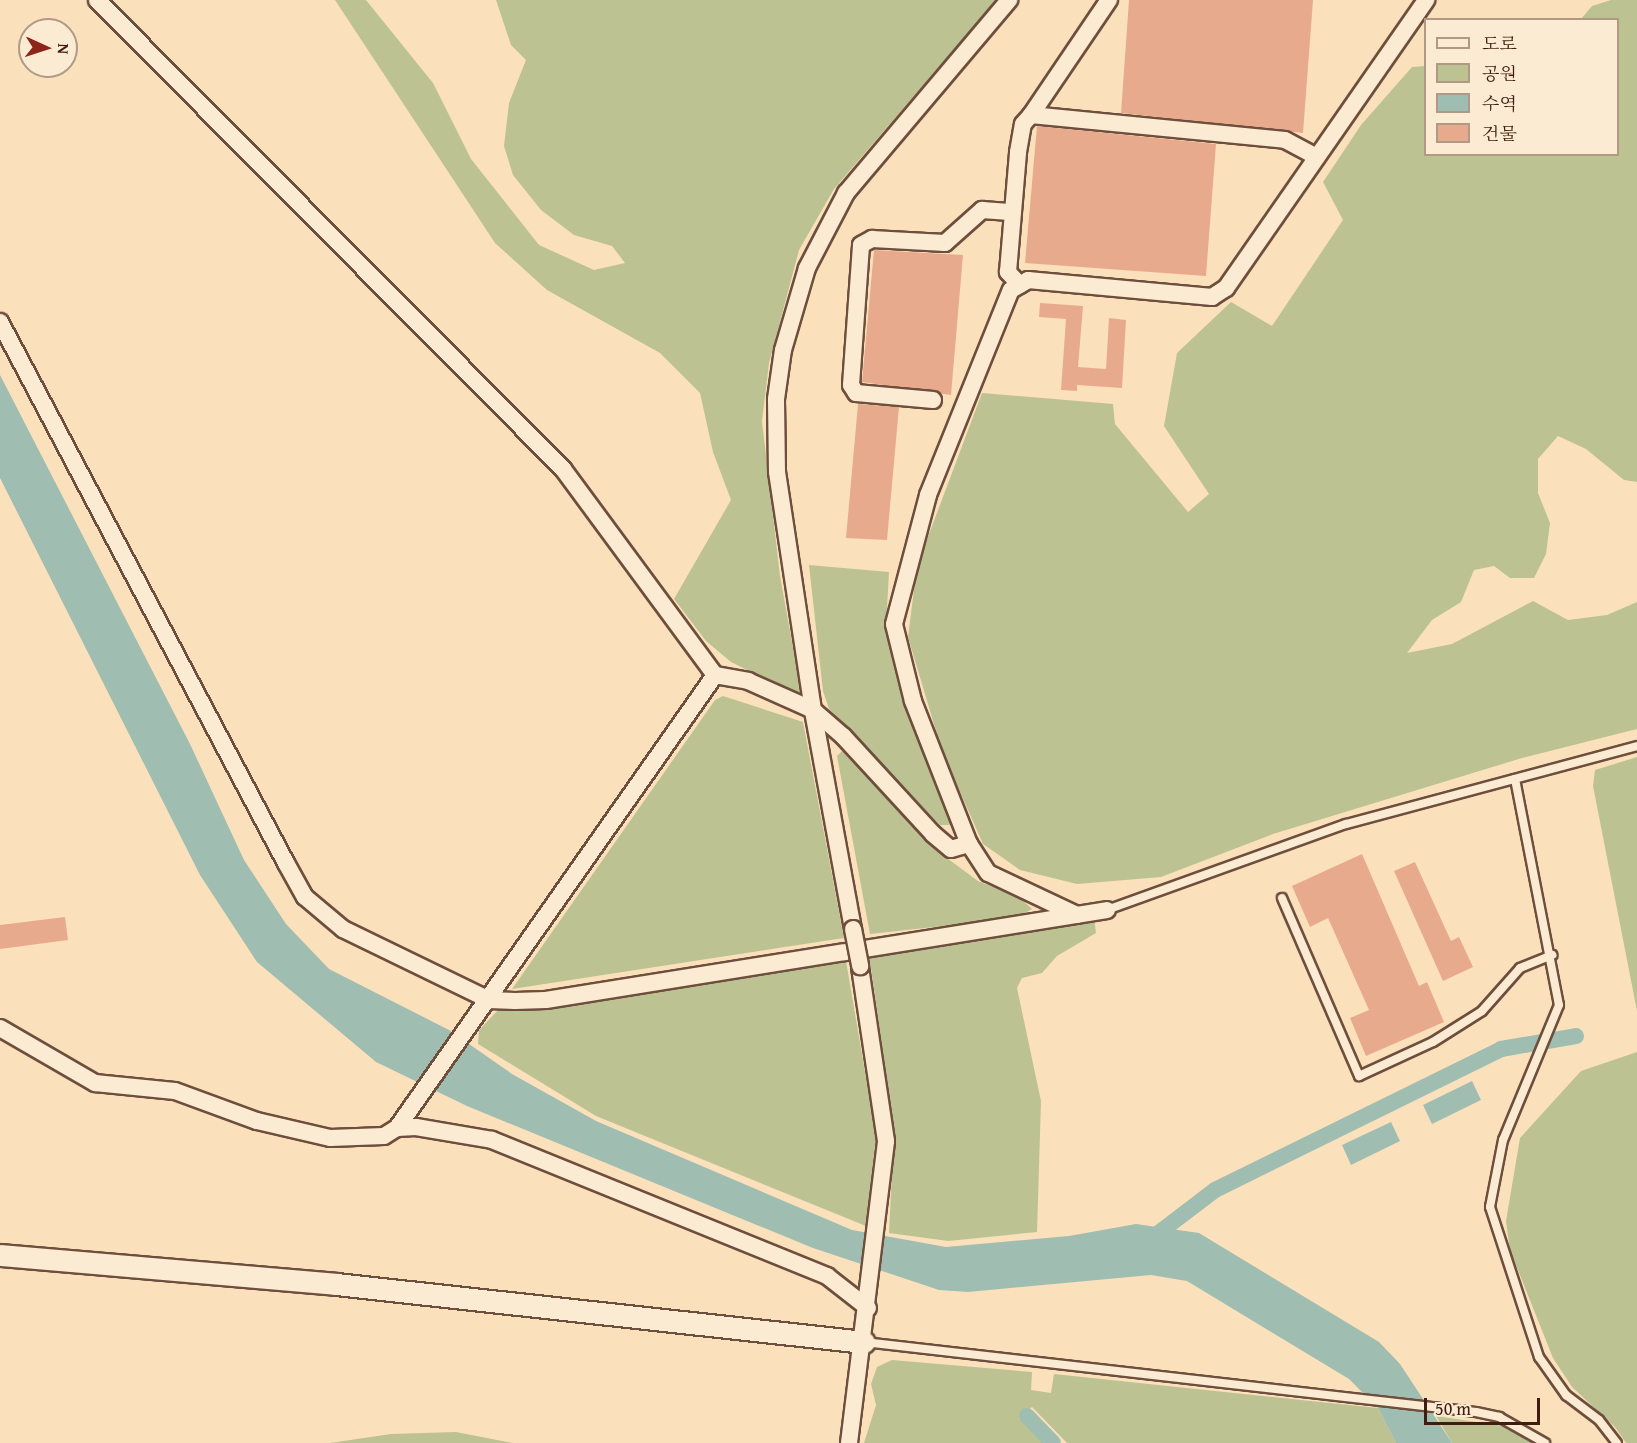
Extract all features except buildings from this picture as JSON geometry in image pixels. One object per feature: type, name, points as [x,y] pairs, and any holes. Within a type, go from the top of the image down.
[{"type":"street","points":[[97,0],[563,469],[716,675],[748,681],[813,710],[843,736],[933,834],[951,849],[969,844]]},
{"type":"street","points":[[849,1443],[873,1275],[886,1141],[854,929],[813,710],[775,432],[783,350],[807,268],[846,193],[1010,0]]},
{"type":"street","points":[[1020,285],[1008,272],[1018,152],[1023,124],[1110,0]]},
{"type":"street","points":[[1077,915],[988,873],[969,844],[913,701],[894,624],[928,495],[1011,290],[1028,280],[1212,297],[1226,288],[1315,156],[1426,0]]},
{"type":"street","points":[[1030,115],[1285,140],[1315,156]]},
{"type":"street","points":[[933,400],[856,393],[851,385],[861,245],[872,239],[945,243],[982,210],[1013,212]]},
{"type":"street","points":[[0,322],[305,897],[343,929],[489,1000],[546,1000],[1107,910]]},
{"type":"street","points":[[0,1028],[95,1083],[175,1091],[257,1121],[330,1138],[384,1136],[397,1128],[429,1086],[716,675]]},
{"type":"street","points":[[397,1128],[492,1140],[826,1276],[868,1308]]},
{"type":"street","points":[[0,1255],[336,1284],[864,1342]]},
{"type":"lane","points":[[1107,910],[1346,824],[1637,746]]},
{"type":"lane","points":[[1515,779],[1552,956],[1559,1005],[1550,1032],[1539,1052],[1503,1140],[1490,1207],[1539,1357],[1566,1395],[1599,1420],[1617,1443]]},
{"type":"lane","points":[[1282,898],[1359,1076],[1453,1030],[1482,1011],[1520,968],[1552,956]]},
{"type":"lane","points":[[864,1342],[1499,1417],[1545,1443]]},
{"type":"green space","points":[[335,0],[366,0],[433,83],[471,159],[539,245],[594,270],[625,263],[612,246],[574,235],[541,210],[513,175],[504,146],[509,103],[526,60],[511,45],[496,0],[996,0],[834,189],[799,250],[769,363],[762,421],[780,576],[802,697],[731,662],[706,641],[674,599],[731,500],[713,452],[700,393],[660,353],[547,290],[495,243]]},
{"type":"green space","points":[[1611,0],[1637,0],[1637,482],[1624,480],[1586,449],[1558,436],[1538,459],[1538,493],[1550,523],[1546,554],[1534,578],[1510,578],[1494,566],[1474,570],[1461,602],[1432,620],[1407,653],[1452,644],[1533,601],[1568,620],[1607,615],[1637,602],[1637,729],[1522,758],[1273,834],[1161,877],[1077,884],[1020,870],[983,844],[942,751],[908,637],[917,566],[982,393],[1113,404],[1115,424],[1188,512],[1209,494],[1164,426],[1177,353],[1231,302],[1272,326],[1343,220],[1323,182],[1361,125],[1412,67],[1424,66],[1424,156],[1619,156],[1619,18],[1582,18],[1592,6]]},
{"type":"green space","points":[[809,565],[889,572],[886,626],[891,651],[951,825],[940,825],[829,709],[823,691]]},
{"type":"green space","points":[[723,696],[803,722],[844,938],[512,989],[715,700]]},
{"type":"green space","points":[[842,751],[932,847],[978,881],[1020,898],[1032,909],[1016,918],[870,934],[837,756]]},
{"type":"green space","points":[[1637,757],[1637,1011],[1593,786],[1595,770]]},
{"type":"green space","points":[[1094,917],[1096,933],[1057,956],[1042,973],[1022,978],[1017,988],[1041,1101],[1037,1232],[948,1241],[889,1233],[894,1131],[869,954]]},
{"type":"green space","points":[[846,961],[876,1136],[866,1226],[596,1116],[478,1044],[479,1030],[500,1008]]},
{"type":"green space","points":[[1637,1052],[1637,1443],[1626,1443],[1615,1427],[1572,1387],[1553,1358],[1510,1250],[1506,1221],[1520,1138],[1581,1071]]},
{"type":"green space","points":[[892,1360],[1032,1372],[1031,1390],[1051,1393],[1054,1374],[1378,1408],[1396,1443],[1067,1443],[1032,1407],[1019,1418],[1043,1443],[864,1443],[876,1405],[871,1384],[877,1367]]},
{"type":"green space","points":[[1436,1416],[1503,1426],[1532,1443],[1452,1443]]},
{"type":"green space","points":[[456,1432],[513,1443],[330,1443],[391,1434]]},
{"type":"water","points":[[0,375],[190,744],[244,860],[286,924],[329,969],[449,1030],[512,1074],[596,1121],[852,1230],[946,1247],[1069,1236],[1136,1224],[1199,1233],[1379,1342],[1400,1364],[1452,1443],[1396,1443],[1378,1408],[1349,1379],[1187,1281],[1151,1275],[968,1292],[939,1290],[813,1248],[467,1106],[376,1062],[257,962],[200,875],[0,478]]},
{"type":"water","points":[[1472,1081],[1481,1100],[1432,1124],[1423,1105]]},
{"type":"water","points":[[1391,1122],[1400,1141],[1351,1165],[1342,1145]]},
{"type":"waterway","points":[[1152,1238],[1215,1190],[1501,1049],[1576,1036]]},
{"type":"waterway","points":[[1027,1416],[1053,1443]]}]
